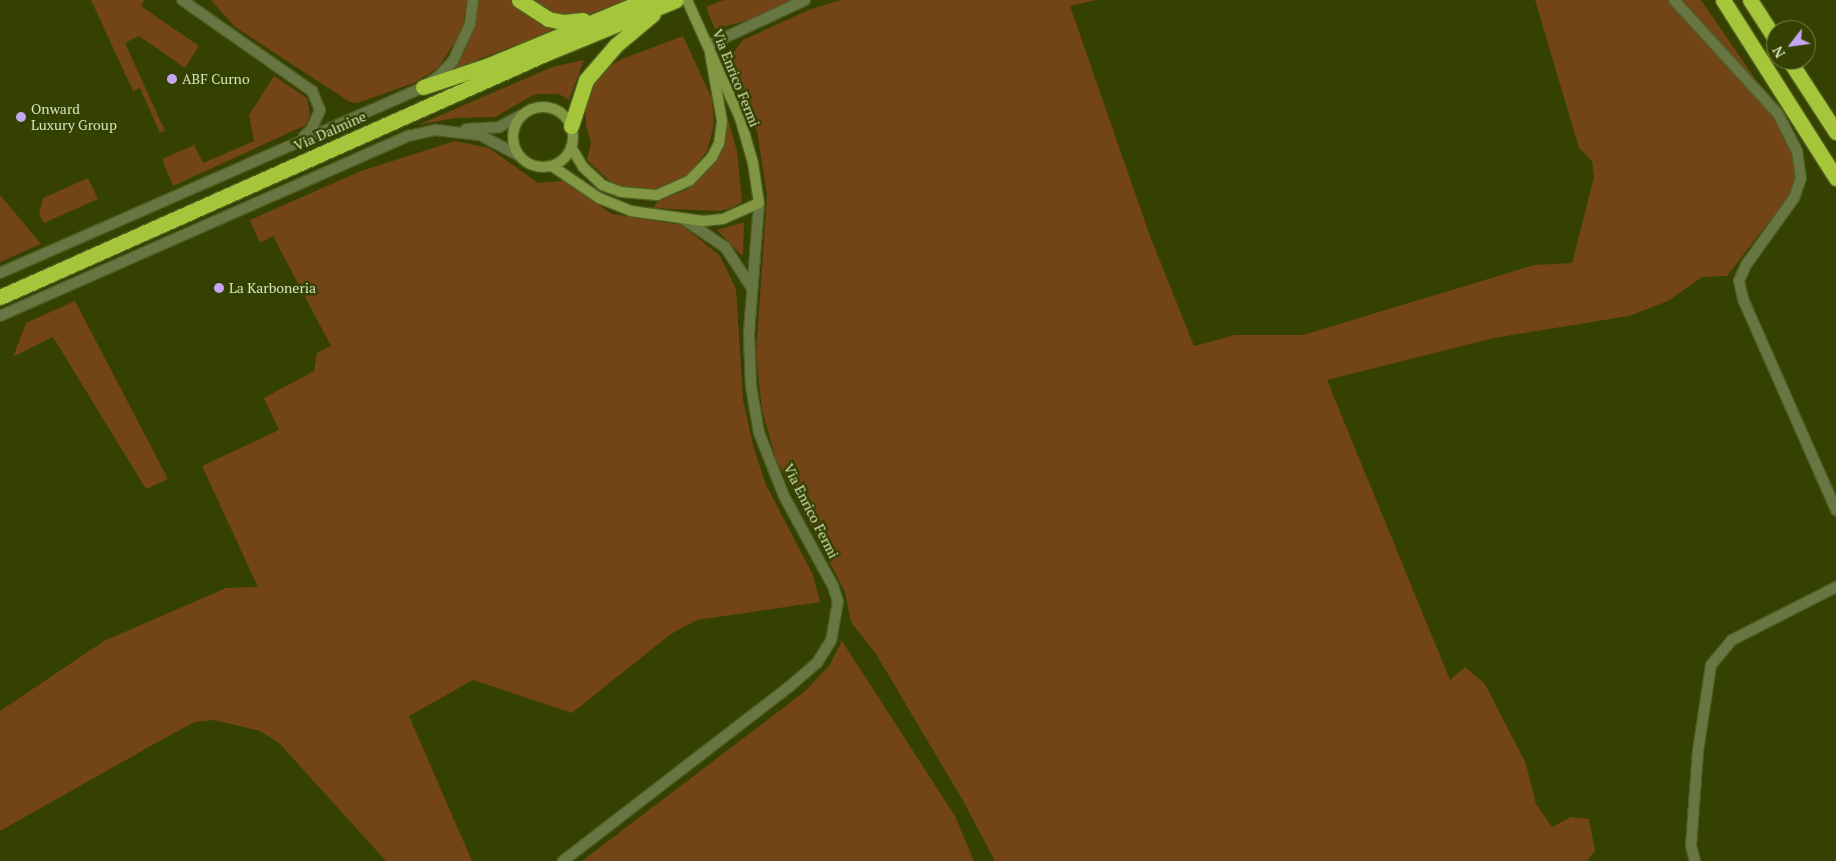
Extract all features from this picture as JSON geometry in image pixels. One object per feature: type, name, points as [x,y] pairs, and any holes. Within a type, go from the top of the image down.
[{"type":"highway","points":[[519,0],[548,19],[564,22],[596,18]]},
{"type":"highway","points":[[1750,0],[1766,25]]},
{"type":"highway","points":[[423,86],[488,65],[596,18],[639,3],[671,2]]},
{"type":"highway","points":[[571,126],[586,80],[616,45],[671,2]]},
{"type":"highway","name":"Via Dalmine","points":[[0,297],[530,61],[671,2]]},
{"type":"highway","points":[[1724,2],[1836,178]]},
{"type":"highway","points":[[1796,70],[1836,132]]},
{"type":"street","points":[[182,0],[312,92],[320,110],[308,133],[281,149]]},
{"type":"street","points":[[0,273],[423,86],[439,76],[453,62],[470,24],[473,0]]},
{"type":"street","name":"Via Enrico Fermi","points":[[564,861],[789,687],[817,663],[831,641],[838,602],[833,586],[784,496],[760,433],[751,386],[749,334],[759,203],[752,163],[740,118],[709,45],[687,0]]},
{"type":"street","points":[[0,316],[409,136],[430,131],[499,127],[531,109],[550,108],[566,118],[571,126],[571,148],[582,167],[602,186],[621,192],[657,195],[690,180],[712,157],[719,143],[722,121],[711,75],[709,45],[805,0]]},
{"type":"street","points":[[1674,0],[1778,114],[1797,150],[1801,178],[1794,198],[1746,265],[1739,281],[1743,299],[1836,510]]},
{"type":"street","points":[[518,155],[513,129],[523,114]]},
{"type":"street","points":[[453,131],[480,136],[518,155],[533,166],[552,166],[560,162],[571,148]]},
{"type":"street","points":[[552,166],[614,205],[631,211],[703,221],[723,219],[759,203]]},
{"type":"street","points":[[681,218],[725,247],[752,288]]},
{"type":"street","points":[[1694,861],[1691,846],[1698,751],[1711,666],[1732,640],[1836,587]]},
{"type":"shaded area","points":[[91,0],[144,0],[141,6],[199,46],[185,68],[139,36],[125,43],[165,131],[160,133],[140,88],[133,91]]},
{"type":"shaded area","points":[[211,0],[467,0],[462,31],[438,68],[414,83],[357,103],[350,102],[235,27]]},
{"type":"shaded area","points":[[477,0],[510,0],[528,17],[551,27],[560,28],[451,70],[465,51],[475,19]]},
{"type":"shaded area","points":[[524,0],[625,0],[586,16],[558,18]]},
{"type":"shaded area","points":[[724,0],[790,0],[756,18],[715,29],[706,7]]},
{"type":"shaded area","points":[[841,0],[1096,0],[1070,6],[1150,236],[1194,346],[1235,335],[1303,335],[1534,265],[1572,263],[1594,177],[1592,161],[1579,148],[1535,0],[1673,0],[1765,106],[1792,147],[1796,169],[1794,189],[1727,276],[1702,277],[1668,301],[1629,316],[1494,338],[1327,380],[1450,680],[1465,667],[1485,684],[1526,764],[1536,804],[1552,827],[1571,817],[1589,819],[1595,851],[1587,861],[995,861],[962,799],[876,654],[851,622],[845,592],[776,459],[762,410],[756,355],[767,195],[757,131],[731,65],[731,56],[743,40],[811,9]]},
{"type":"shaded area","points":[[1679,0],[1701,0],[1771,102]]},
{"type":"shaded area","points":[[683,36],[712,99],[714,125],[707,151],[690,173],[661,188],[649,190],[613,184],[587,160],[591,143],[586,125],[585,103],[593,80],[602,70],[622,59]]},
{"type":"shaded area","points":[[584,60],[569,100],[559,94],[535,94],[495,117],[455,118],[418,125],[552,67]]},
{"type":"shaded area","points":[[274,76],[307,98],[310,114],[306,125],[173,186],[162,159],[194,145],[203,163],[254,141],[249,115]]},
{"type":"shaded area","points":[[727,116],[737,151],[742,202],[729,209],[717,211],[653,208],[658,201],[688,189],[713,165],[724,140]]},
{"type":"shaded area","points":[[455,141],[489,148],[538,183],[563,181],[612,214],[682,225],[720,256],[736,289],[743,400],[754,449],[766,485],[813,575],[820,602],[697,620],[671,634],[572,713],[473,680],[409,716],[472,861],[386,861],[279,743],[260,731],[214,720],[195,722],[0,831],[0,711],[104,641],[226,588],[258,587],[202,466],[279,430],[264,398],[314,371],[317,353],[331,346],[273,236],[260,243],[250,220],[361,171]]},
{"type":"shaded area","points":[[88,178],[98,199],[44,223],[39,214],[43,198]]},
{"type":"shaded area","points":[[0,195],[41,244],[0,262]]},
{"type":"shaded area","points":[[744,222],[743,254],[741,255],[717,230]]},
{"type":"shaded area","points":[[75,301],[168,479],[146,489],[53,337],[13,357],[26,323]]},
{"type":"shaded area","points":[[842,641],[955,816],[974,861],[582,861],[804,692],[829,666]]},
{"type":"place","name":"ABF Curno","points":[[172,79]]},
{"type":"place","name":"Onward Luxury Group","points":[[21,117]]},
{"type":"place","name":"La Karboneria","points":[[219,288]]}]
